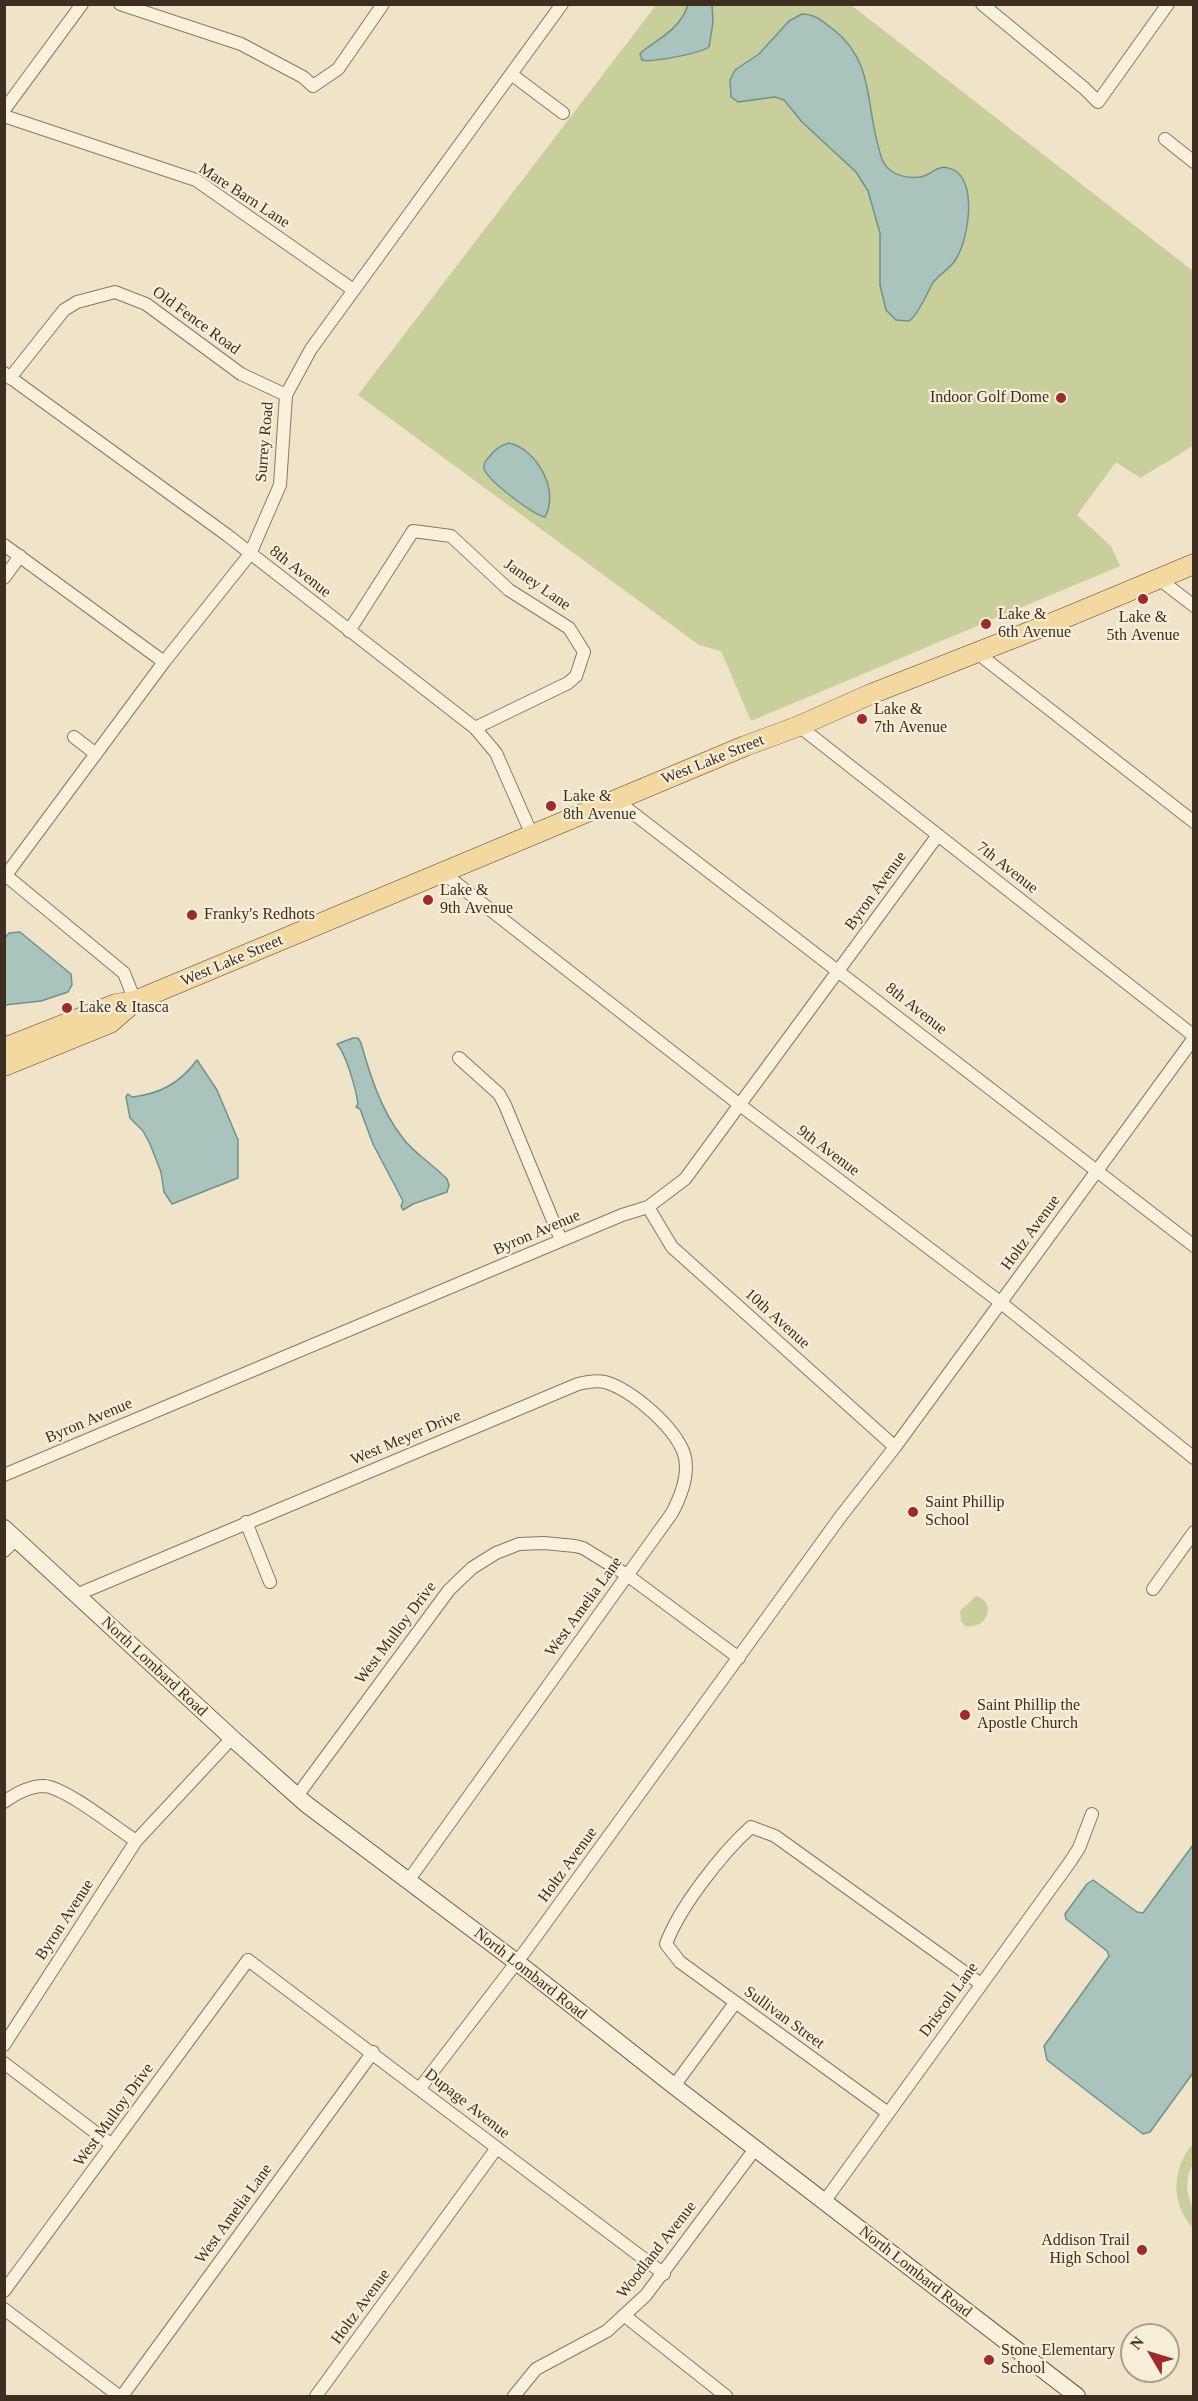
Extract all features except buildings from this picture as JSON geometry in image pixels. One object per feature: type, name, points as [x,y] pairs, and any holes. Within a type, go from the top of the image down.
[{"type":"main road","name":"West Lake Street","points":[[4,1047],[116,1004],[135,1001],[762,739],[799,726],[1194,564]]},
{"type":"main road","name":"West Lake Street","points":[[4,1066],[110,1023],[135,1001]]},
{"type":"street","points":[[4,110],[82,4]]},
{"type":"street","points":[[120,4],[241,44],[303,77],[313,86],[338,69],[383,4]]},
{"type":"street","name":"Surrey Road","points":[[5,875],[164,662],[250,554],[280,485],[286,395],[311,349],[352,289],[562,4]]},
{"type":"street","points":[[982,4],[1098,102],[1168,4]]},
{"type":"street","points":[[511,74],[563,113]]},
{"type":"street","name":"Mare Barn Lane","points":[[4,116],[196,180],[352,289]]},
{"type":"street","points":[[1165,140],[1194,162]]},
{"type":"street","name":"Old Fence Road","points":[[7,375],[63,310],[77,302],[115,292],[146,304],[241,374],[286,395]]},
{"type":"street","name":"8th Avenue","points":[[7,375],[250,554],[475,728],[496,753],[532,835]]},
{"type":"street","name":"Jamey Lane","points":[[349,631],[413,531],[451,536],[505,587],[569,627],[584,652],[576,676],[568,683],[475,728]]},
{"type":"street","points":[[4,545],[164,662]]},
{"type":"street","points":[[4,578],[20,556]]},
{"type":"street","points":[[1159,579],[1194,606]]},
{"type":"street","points":[[976,652],[1194,822]]},
{"type":"street","name":"7th Avenue","points":[[799,726],[1194,1037]]},
{"type":"street","points":[[74,738],[96,754]]},
{"type":"street","name":"8th Avenue","points":[[616,800],[1194,1246]]},
{"type":"street","name":"Byron Avenue","points":[[4,1475],[561,1240],[648,1207],[685,1179],[938,835]]},
{"type":"street","name":"9th Avenue","points":[[442,872],[740,1105],[1000,1302],[1194,1458]]},
{"type":"street","points":[[5,875],[124,973],[135,1001]]},
{"type":"street","name":"Holtz Avenue","points":[[420,2088],[517,1963],[841,1516],[895,1447],[1194,1037]]},
{"type":"street","points":[[459,1058],[499,1094],[561,1240]]},
{"type":"street","name":"10th Avenue","points":[[648,1207],[672,1247],[895,1447]]},
{"type":"street","name":"West Amelia Lane","points":[[408,1881],[672,1513],[680,1497],[686,1468],[683,1452],[670,1431],[639,1401],[628,1394],[604,1382],[589,1381],[578,1384]]},
{"type":"street","name":"West Meyer Drive","points":[[76,1595],[578,1384]]},
{"type":"street","points":[[246,1522],[270,1582]]},
{"type":"street","points":[[1153,1589],[1194,1532]]},
{"type":"street","points":[[4,1551],[10,1533]]},
{"type":"street","name":"North Lombard Road","points":[[10,1533],[297,1796],[517,1963],[1077,2397]]},
{"type":"street","name":"West Mulloy Drive","points":[[297,1796],[440,1600],[472,1568],[496,1553],[519,1544],[544,1543],[583,1548],[627,1575],[739,1658]]},
{"type":"street","name":"Byron Avenue","points":[[4,2045],[136,1841],[232,1738]]},
{"type":"street","points":[[4,1802],[30,1789],[44,1786],[62,1791],[136,1841]]},
{"type":"street","name":"Driscoll Lane","points":[[824,2202],[1079,1848],[1092,1814]]},
{"type":"street","name":"Sullivan Street","points":[[888,2113],[680,1962],[666,1944],[675,1922],[731,1845],[751,1827],[775,1836],[981,1984]]},
{"type":"street","name":"West Mulloy Drive","points":[[4,2291],[248,1960],[251,1960]]},
{"type":"street","name":"Dupage Avenue","points":[[251,1960],[420,2088],[496,2149],[664,2274]]},
{"type":"street","points":[[674,2086],[735,2003]]},
{"type":"street","name":"West Amelia Lane","points":[[121,2397],[373,2052]]},
{"type":"street","points":[[4,2063],[112,2145]]},
{"type":"street","name":"Holtz Avenue","points":[[316,2397],[496,2149]]},
{"type":"street","name":"Woodland Avenue","points":[[514,2397],[536,2369],[597,2337],[625,2316],[664,2274],[755,2149]]},
{"type":"street","points":[[4,2308],[121,2397]]},
{"type":"street","points":[[625,2316],[720,2394]]},
{"type":"green space","points":[[656,5],[851,5],[1193,271],[1193,446],[1140,478],[1116,462],[1077,515],[1111,546],[1120,566],[751,721],[721,651],[699,645],[358,395]]},
{"type":"green space","points":[[976,1596],[986,1604],[987,1615],[979,1624],[965,1626],[961,1621],[960,1611]]},
{"type":"green space","points":[[1193,2144],[1193,2163],[1188,2176],[1187,2190],[1193,2210],[1193,2228],[1181,2208],[1176,2186],[1181,2164]]},
{"type":"water","points":[[688,5],[712,5],[713,23],[709,47],[676,57],[642,60],[640,54],[676,25]]},
{"type":"water","points":[[802,14],[815,17],[834,30],[855,54],[866,81],[881,155],[887,167],[896,174],[913,177],[924,176],[944,167],[949,168],[957,172],[967,190],[968,216],[959,254],[933,282],[919,309],[909,321],[896,320],[886,310],[880,285],[880,233],[868,191],[856,172],[802,122],[784,100],[775,97],[738,102],[731,97],[730,80],[735,70],[759,54],[789,21]]},
{"type":"water","points":[[509,443],[529,453],[543,472],[550,495],[545,517],[511,496],[493,480],[484,468],[494,451]]},
{"type":"water","points":[[20,932],[71,974],[72,985],[68,992],[41,1001],[5,1005],[5,938],[9,933]]},
{"type":"water","points":[[358,1038],[361,1043],[377,1092],[395,1127],[412,1149],[447,1179],[449,1185],[447,1192],[403,1210],[401,1206],[403,1201],[373,1144],[360,1109],[356,1107],[358,1104],[353,1081],[344,1055],[337,1044]]},
{"type":"water","points":[[197,1060],[217,1090],[238,1140],[238,1178],[172,1204],[164,1192],[161,1172],[150,1144],[143,1131],[130,1118],[126,1097],[128,1094],[132,1097],[152,1093],[169,1086],[184,1075]]},
{"type":"water","points":[[1193,1845],[1193,2073],[1150,2132],[1143,2134],[1047,2060],[1044,2046],[1109,1956],[1107,1951],[1066,1919],[1065,1914],[1087,1884],[1093,1880],[1137,1912],[1143,1913]]},
{"type":"place","name":"Indoor Golf Dome","points":[[1061,398]]},
{"type":"place","name":"Lake & 5th Avenue","points":[[1143,599]]},
{"type":"place","name":"Lake & 6th Avenue","points":[[986,624]]},
{"type":"place","name":"Lake & 7th Avenue","points":[[862,719]]},
{"type":"place","name":"Lake & 8th Avenue","points":[[551,806]]},
{"type":"place","name":"Lake & 9th Avenue","points":[[428,900]]},
{"type":"place","name":"Franky's Redhots","points":[[192,915]]},
{"type":"place","name":"Lake & Itasca","points":[[67,1008]]},
{"type":"place","name":"Saint Phillip School","points":[[913,1512]]},
{"type":"place","name":"Saint Phillip the Apostle Church","points":[[965,1715]]},
{"type":"place","name":"Addison Trail High School","points":[[1142,2250]]},
{"type":"place","name":"Stone Elementary School","points":[[989,2360]]}]
